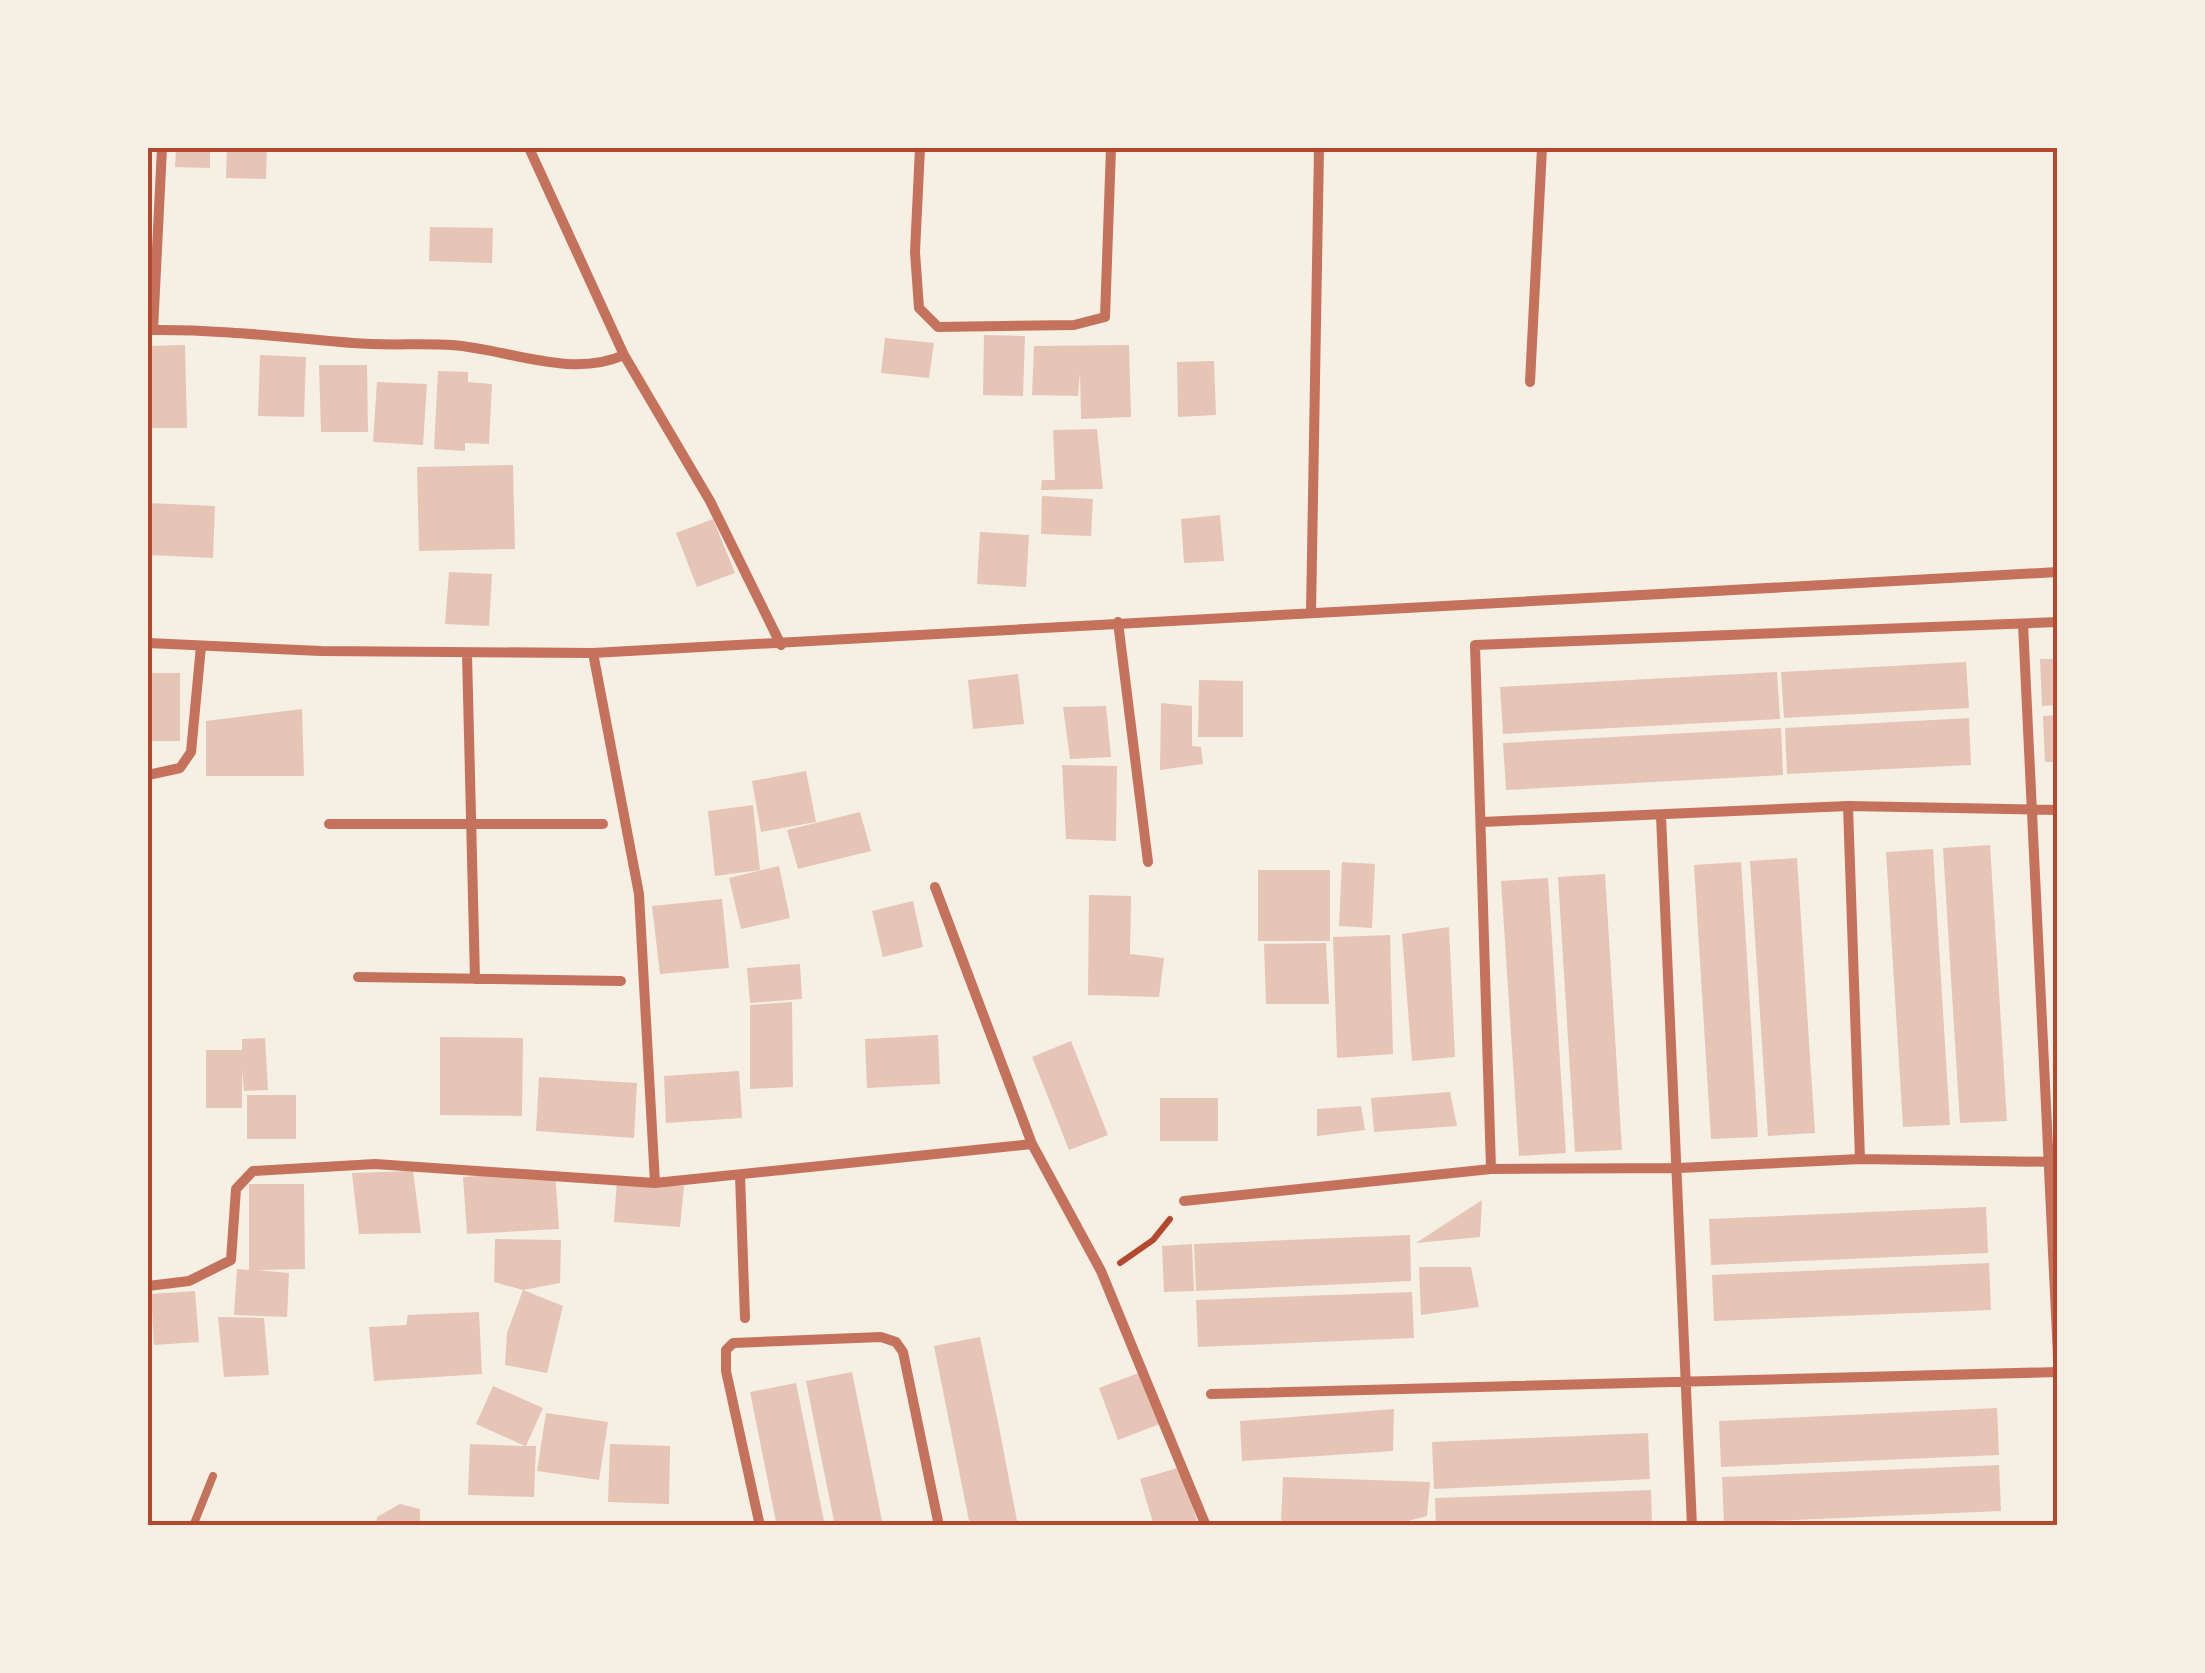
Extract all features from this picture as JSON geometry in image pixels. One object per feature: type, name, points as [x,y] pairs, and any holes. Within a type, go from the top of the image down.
[{"type":"street","points":[[162,148],[150,330],[198,328],[354,343],[452,345],[592,365],[624,354]]},
{"type":"street","points":[[529,148],[624,354],[710,501],[781,645]]},
{"type":"street","points":[[920,148],[915,252],[919,308],[938,328],[1074,326],[1105,317],[1111,148]]},
{"type":"street","points":[[1311,613],[1319,148]]},
{"type":"street","points":[[1530,382],[1542,148]]},
{"type":"street","points":[[148,642],[467,654],[592,653],[2058,572]]},
{"type":"street","points":[[1118,622],[1148,862]]},
{"type":"street","points":[[1491,1169],[1475,645],[2058,622]]},
{"type":"street","points":[[2023,624],[2054,1162],[2058,1356]]},
{"type":"street","points":[[148,775],[180,768],[191,752],[201,646]]},
{"type":"street","points":[[592,653],[638,894],[656,1183]]},
{"type":"street","points":[[467,654],[475,978]]},
{"type":"street","points":[[1482,822],[1848,806],[2058,810]]},
{"type":"street","points":[[1848,806],[1860,1159]]},
{"type":"street","points":[[1661,816],[1692,1526]]},
{"type":"street","points":[[329,824],[603,824]]},
{"type":"street","points":[[935,887],[1032,1144],[1101,1271],[1206,1526]]},
{"type":"street","points":[[358,976],[621,981]]},
{"type":"street","points":[[148,1286],[189,1282],[231,1260],[236,1190],[253,1171],[375,1164],[656,1183],[1032,1144]]},
{"type":"street","points":[[1184,1201],[1491,1169],[1679,1168],[1860,1159],[2054,1162]]},
{"type":"street","points":[[740,1174],[745,1318]]},
{"type":"street","points":[[760,1526],[726,1371],[726,1350],[732,1343],[881,1337],[896,1342],[903,1352],[939,1526]]},
{"type":"street","points":[[1211,1394],[2058,1372]]},
{"type":"lane","points":[[193,1526],[213,1476]]},
{"type":"path","points":[[1101,1271],[1131,1259],[1154,1240],[1184,1201]]},
{"type":"building","points":[[176,148],[210,148],[210,168],[175,167]]},
{"type":"building","points":[[227,148],[267,148],[266,179],[226,178]]},
{"type":"building","points":[[430,227],[493,228],[492,263],[429,261]]},
{"type":"building","points":[[984,335],[1025,336],[1023,396],[983,395]]},
{"type":"building","points":[[885,338],[934,343],[929,378],[881,373]]},
{"type":"building","points":[[185,345],[187,428],[148,428],[148,346]]},
{"type":"building","points":[[1129,345],[1131,417],[1081,419],[1080,372],[1078,396],[1032,395],[1034,346]]},
{"type":"building","points":[[260,355],[306,357],[304,417],[258,416]]},
{"type":"building","points":[[1214,361],[1216,415],[1178,417],[1177,362]]},
{"type":"building","points":[[319,365],[367,365],[368,432],[321,432]]},
{"type":"building","points":[[438,371],[468,372],[468,382],[492,384],[489,444],[465,443],[465,451],[434,449]]},
{"type":"building","points":[[377,382],[427,384],[423,445],[373,442]]},
{"type":"building","points":[[1097,429],[1103,489],[1041,490],[1042,480],[1055,480],[1053,430]]},
{"type":"building","points":[[513,465],[515,549],[419,551],[417,467]]},
{"type":"building","points":[[1042,496],[1093,499],[1091,536],[1041,534]]},
{"type":"building","points":[[148,503],[215,506],[213,558],[148,555]]},
{"type":"building","points":[[1220,515],[1224,561],[1184,563],[1181,519]]},
{"type":"building","points":[[713,519],[735,573],[697,587],[676,533]]},
{"type":"building","points":[[980,532],[1029,535],[1026,587],[977,584]]},
{"type":"building","points":[[449,572],[492,574],[489,626],[445,624]]},
{"type":"building","points":[[2040,659],[2058,659],[2058,705],[2042,706]]},
{"type":"building","points":[[1966,662],[1969,708],[1784,718],[1781,672]]},
{"type":"building","points":[[1777,672],[1780,719],[1503,734],[1500,687]]},
{"type":"building","points":[[148,673],[180,673],[180,741],[148,741]]},
{"type":"building","points":[[1018,674],[1024,724],[973,729],[968,680]]},
{"type":"building","points":[[1199,680],[1243,681],[1243,737],[1198,737]]},
{"type":"building","points":[[1161,703],[1192,706],[1192,746],[1201,747],[1203,764],[1160,770]]},
{"type":"building","points":[[1106,706],[1111,757],[1070,759],[1063,707]]},
{"type":"building","points":[[302,709],[304,776],[206,776],[206,721]]},
{"type":"building","points":[[2058,715],[2058,762],[2045,762],[2043,716]]},
{"type":"building","points":[[1969,718],[1971,765],[1787,774],[1785,728]]},
{"type":"building","points":[[1781,728],[1783,775],[1506,790],[1503,743]]},
{"type":"building","points":[[1062,765],[1117,766],[1116,841],[1066,839]]},
{"type":"building","points":[[806,771],[816,822],[761,832],[752,781]]},
{"type":"building","points":[[753,805],[760,870],[715,876],[708,811]]},
{"type":"building","points":[[860,812],[871,851],[798,869],[787,830]]},
{"type":"building","points":[[1990,845],[2007,1121],[1960,1123],[1943,848]]},
{"type":"building","points":[[1933,849],[1950,1125],[1903,1127],[1886,852]]},
{"type":"building","points":[[1797,858],[1815,1133],[1768,1136],[1750,861]]},
{"type":"building","points":[[1342,862],[1375,864],[1372,928],[1339,926]]},
{"type":"building","points":[[1741,862],[1758,1137],[1711,1139],[1694,865]]},
{"type":"building","points":[[779,866],[790,918],[741,929],[729,878]]},
{"type":"building","points":[[1258,870],[1330,870],[1330,941],[1258,941]]},
{"type":"building","points":[[1605,874],[1622,1150],[1575,1152],[1558,877]]},
{"type":"building","points":[[1548,878],[1566,1153],[1519,1156],[1501,881]]},
{"type":"building","points":[[1089,895],[1131,896],[1130,954],[1164,958],[1159,997],[1088,995]]},
{"type":"building","points":[[722,899],[729,968],[660,974],[652,906]]},
{"type":"building","points":[[913,901],[923,947],[883,957],[872,911]]},
{"type":"building","points":[[1449,927],[1455,1057],[1412,1061],[1402,934]]},
{"type":"building","points":[[1390,935],[1393,1054],[1337,1058],[1333,937]]},
{"type":"building","points":[[1326,943],[1329,1004],[1266,1004],[1264,944]]},
{"type":"building","points":[[800,964],[802,999],[750,1003],[747,968]]},
{"type":"building","points":[[792,1002],[793,1087],[750,1089],[750,1005]]},
{"type":"building","points":[[938,1035],[940,1084],[867,1088],[865,1039]]},
{"type":"building","points":[[440,1037],[523,1038],[522,1116],[440,1115]]},
{"type":"building","points":[[265,1038],[268,1090],[244,1091],[242,1069],[242,1108],[206,1108],[206,1050],[242,1050],[242,1039]]},
{"type":"building","points":[[1071,1041],[1108,1135],[1069,1150],[1032,1057]]},
{"type":"building","points":[[739,1071],[742,1118],[666,1123],[664,1076]]},
{"type":"building","points":[[539,1077],[637,1083],[634,1138],[536,1131]]},
{"type":"building","points":[[1450,1092],[1457,1126],[1374,1132],[1371,1098]]},
{"type":"building","points":[[247,1095],[296,1095],[296,1139],[247,1139]]},
{"type":"building","points":[[1160,1098],[1218,1098],[1218,1141],[1160,1141]]},
{"type":"building","points":[[1361,1106],[1365,1130],[1317,1136],[1317,1109]]},
{"type":"building","points":[[413,1171],[421,1233],[359,1234],[352,1173]]},
{"type":"building","points":[[555,1171],[559,1229],[467,1234],[463,1177]]},
{"type":"building","points":[[617,1180],[684,1186],[680,1227],[614,1222]]},
{"type":"building","points":[[249,1184],[304,1184],[305,1269],[257,1270],[289,1273],[287,1317],[234,1315],[237,1269],[249,1270]]},
{"type":"building","points":[[1482,1200],[1480,1237],[1416,1243]]},
{"type":"building","points":[[1986,1207],[1988,1253],[1711,1265],[1709,1219]]},
{"type":"building","points":[[1410,1235],[1411,1281],[1196,1291],[1194,1244]]},
{"type":"building","points":[[495,1239],[561,1240],[560,1283],[523,1290],[494,1282]]},
{"type":"building","points":[[1192,1244],[1194,1291],[1164,1292],[1162,1246]]},
{"type":"building","points":[[1989,1263],[1991,1310],[1714,1321],[1712,1275]]},
{"type":"building","points":[[1419,1267],[1471,1267],[1479,1307],[1421,1315]]},
{"type":"building","points":[[523,1290],[563,1306],[547,1373],[505,1365],[507,1333]]},
{"type":"building","points":[[195,1291],[199,1342],[154,1345],[151,1294]]},
{"type":"building","points":[[1412,1292],[1414,1338],[1198,1347],[1196,1300]]},
{"type":"building","points":[[479,1312],[482,1374],[374,1381],[369,1327],[406,1325],[408,1315]]},
{"type":"building","points":[[218,1317],[264,1318],[269,1375],[224,1377]]},
{"type":"building","points":[[980,1337],[1018,1526],[970,1526],[934,1346]]},
{"type":"building","points":[[852,1372],[883,1526],[835,1526],[818,1442],[806,1381]]},
{"type":"building","points":[[1141,1372],[1160,1424],[1118,1440],[1099,1388]]},
{"type":"building","points":[[796,1383],[825,1526],[777,1526],[774,1512],[750,1392]]},
{"type":"building","points":[[493,1386],[543,1408],[526,1446],[536,1446],[534,1497],[468,1495],[470,1444],[525,1446],[476,1424]]},
{"type":"building","points":[[1997,1408],[1999,1455],[1721,1467],[1719,1421]]},
{"type":"building","points":[[1394,1409],[1393,1451],[1242,1461],[1240,1421]]},
{"type":"building","points":[[546,1413],[608,1422],[599,1480],[537,1471]]},
{"type":"building","points":[[1648,1433],[1650,1479],[1434,1489],[1432,1442]]},
{"type":"building","points":[[610,1444],[670,1446],[669,1504],[608,1502]]},
{"type":"building","points":[[1999,1465],[2001,1511],[1724,1523],[1722,1477]]},
{"type":"building","points":[[1181,1467],[1197,1521],[1154,1526],[1140,1479]]},
{"type":"building","points":[[1283,1477],[1430,1482],[1427,1516],[1392,1525],[1281,1521]]},
{"type":"building","points":[[1651,1490],[1652,1526],[1436,1526],[1435,1498]]},
{"type":"building","points":[[400,1504],[420,1509],[420,1526],[376,1526],[377,1517]]}]
